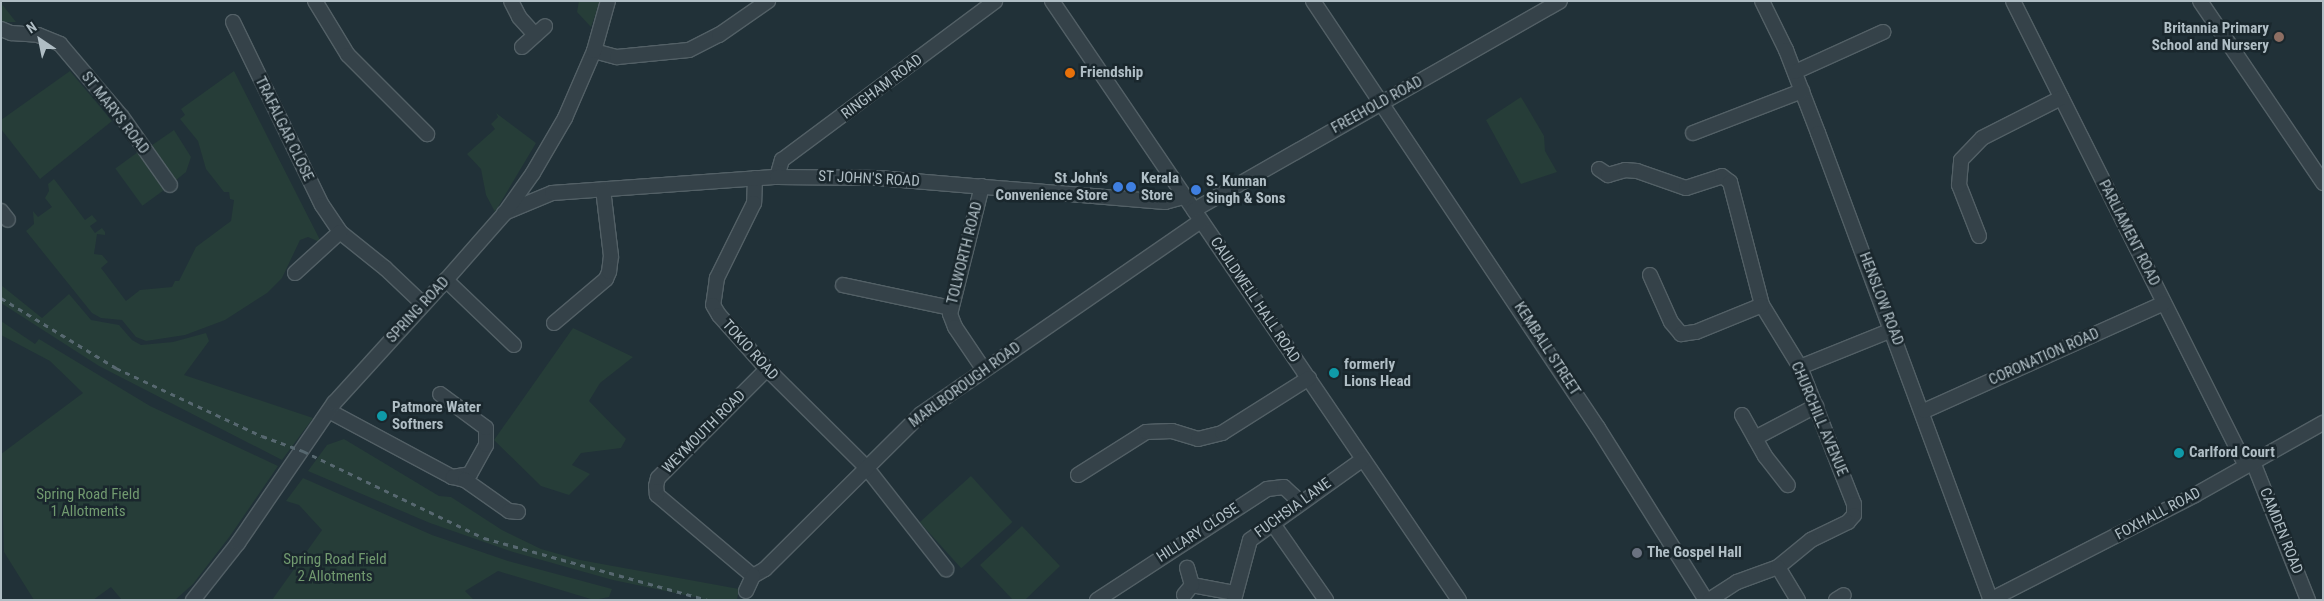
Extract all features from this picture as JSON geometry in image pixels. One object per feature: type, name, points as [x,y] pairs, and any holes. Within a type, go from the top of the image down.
[{"type":"street","points":[[315,1],[348,55],[427,134]]},
{"type":"street","points":[[511,1],[519,17],[540,30],[522,46]]},
{"type":"street","name":"SPRING ROAD","points":[[193,600],[238,542],[329,410],[504,214],[533,173],[565,118],[594,51],[608,1]]},
{"type":"street","points":[[594,51],[617,57],[689,50],[719,35],[768,1]]},
{"type":"street","name":"RINGHAM ROAD","points":[[777,177],[782,160],[995,1]]},
{"type":"street","name":"CAULDWELL HALL ROAD","points":[[1052,1],[1459,600]]},
{"type":"street","name":"KEMBALL STREET","points":[[1313,1],[1613,451],[1707,600]]},
{"type":"street","name":"FREEHOLD ROAD","points":[[1197,216],[1381,102],[1560,1]]},
{"type":"street","name":"HENSLOW ROAD","points":[[1762,1],[1795,72],[1924,411],[1991,600]]},
{"type":"street","name":"PARLIAMENT ROAD","points":[[2013,1],[2164,304],[2249,464]]},
{"type":"street","points":[[2200,1],[2323,183]]},
{"type":"street","name":"TRAFALGAR CLOSE","points":[[233,22],[312,188],[340,232],[385,268],[423,304]]},
{"type":"street","name":"ST MARYS ROAD","points":[[1,29],[11,33],[38,35],[60,44],[122,117],[170,185]]},
{"type":"street","points":[[1795,72],[1883,32]]},
{"type":"street","points":[[1693,133],[1802,91]]},
{"type":"street","points":[[1980,236],[1959,185],[1962,160],[1982,138],[2061,98]]},
{"type":"street","points":[[1599,169],[1608,175],[1614,174]]},
{"type":"street","name":"CHURCHILL AVENUE","points":[[1614,174],[1637,171],[1686,188],[1722,176],[1730,182],[1762,305],[1800,367],[1854,504],[1854,515],[1848,522],[1811,540],[1778,567],[1737,582],[1707,600]]},
{"type":"street","points":[[533,173],[545,190],[552,193]]},
{"type":"street","points":[[1608,187],[1614,174]]},
{"type":"street","name":"ST JOHN'S ROAD","points":[[504,214],[552,193],[777,177],[847,176],[1165,202],[1184,197]]},
{"type":"street","name":"TOKIO ROAD","points":[[755,178],[754,203],[724,262],[712,294],[719,315],[767,369],[866,467],[946,569]]},
{"type":"street","name":"TOLWORTH ROAD","points":[[982,186],[950,308],[954,327],[984,370]]},
{"type":"street","points":[[554,323],[606,279],[609,272],[611,256],[603,189]]},
{"type":"street","name":"MARLBOROUGH ROAD","points":[[753,576],[765,569],[916,418],[1197,216]]},
{"type":"street","points":[[295,273],[340,232]]},
{"type":"street","points":[[1650,275],[1671,322],[1681,334],[1696,332],[1762,305]]},
{"type":"street","points":[[446,280],[514,345]]},
{"type":"street","points":[[843,285],[950,308]]},
{"type":"street","name":"CORONATION ROAD","points":[[1924,411],[2164,304]]},
{"type":"street","points":[[1800,367],[1892,330]]},
{"type":"street","name":"WEYMOUTH ROAD","points":[[753,576],[657,495],[656,486],[658,478],[767,369]]},
{"type":"street","points":[[1078,476],[1146,432],[1172,431],[1198,439],[1222,433],[1308,378]]},
{"type":"street","points":[[440,394],[486,428],[486,445],[470,474],[452,477]]},
{"type":"street","points":[[1755,438],[1816,406]]},
{"type":"street","points":[[329,410],[452,477],[465,480],[509,511],[518,512]]},
{"type":"street","points":[[1742,415],[1755,438],[1788,485]]},
{"type":"street","name":"FOXHALL ROAD","points":[[1991,600],[2195,495],[2323,423]]},
{"type":"street","name":"FUCHSIA LANE","points":[[1234,596],[1247,546],[1300,502],[1363,459]]},
{"type":"street","name":"CAMDEN ROAD","points":[[2249,464],[2308,600]]},
{"type":"street","name":"HILLARY CLOSE","points":[[1097,600],[1267,489],[1284,487],[1300,502]]},
{"type":"street","points":[[1273,524],[1326,600]]},
{"type":"street","points":[[1778,567],[1798,600]]},
{"type":"street","points":[[1187,568],[1188,590],[1234,596]]},
{"type":"street","points":[[746,591],[753,576]]},
{"type":"green space","points":[[579,1],[600,1],[591,27],[577,12]]},
{"type":"green space","points":[[1,3],[16,22],[1,22]]},
{"type":"green space","points":[[70,71],[112,121],[40,179],[1,129],[1,120]]},
{"type":"green space","points":[[234,71],[320,240],[327,235],[329,246],[308,237],[300,240],[282,278],[267,293],[225,320],[185,335],[146,341],[136,337],[122,320],[101,318],[92,313],[26,231],[34,224],[33,211],[38,217],[52,207],[45,198],[49,191],[48,184],[54,179],[85,220],[92,215],[97,221],[90,226],[95,233],[102,228],[105,232],[105,235],[97,234],[94,254],[102,255],[108,262],[101,268],[126,301],[140,290],[172,287],[175,281],[179,281],[196,247],[231,221],[234,200],[230,199],[229,192],[224,192],[206,169],[198,141],[180,119],[185,115],[181,109]]},
{"type":"green space","points":[[1521,97],[1544,136],[1545,151],[1557,172],[1521,184],[1486,120]]},
{"type":"green space","points":[[496,113],[536,143],[495,212],[486,195],[481,169],[467,154],[495,129],[491,124],[498,117]]},
{"type":"green space","points":[[174,130],[191,157],[186,172],[170,185],[145,150]]},
{"type":"green space","points":[[138,152],[165,189],[142,206],[115,168]]},
{"type":"green space","points":[[1,285],[42,318],[69,294],[91,320],[119,325],[132,340],[141,345],[173,342],[206,333],[209,341],[184,375],[313,418],[282,460],[99,366],[1,303]]},
{"type":"green space","name":"Spring Road Field 1 Allotments","points":[[1,321],[35,344],[39,339],[150,406],[278,466],[230,536],[193,584],[175,600],[122,600],[111,587],[93,600],[34,600],[4,552],[1,454],[83,393],[50,361],[1,335]]},
{"type":"green space","points":[[573,328],[633,357],[600,383],[589,401],[626,439],[621,448],[581,453],[572,465],[590,474],[569,495],[541,486],[494,440]]},
{"type":"green space","points":[[344,439],[439,496],[451,497],[502,530],[541,549],[580,560],[739,589],[737,600],[709,600],[613,580],[513,552],[430,523],[308,471],[327,445]]},
{"type":"green space","points":[[971,476],[1012,522],[961,568],[920,522]]},
{"type":"green space","name":"Spring Road Field 2 Allotments","points":[[303,478],[432,535],[508,561],[612,589],[609,597],[594,600],[498,571],[465,591],[474,600],[272,600],[322,530],[299,505],[286,501]]},
{"type":"green space","points":[[1022,526],[1060,566],[1025,600],[1013,600],[980,565]]},
{"type":"railway","points":[[1,298],[116,368],[262,436],[303,451],[484,538],[708,600]]},
{"type":"place","name":"Britannia Primary School and Nursery","points":[[2279,37]]},
{"type":"place","name":"Friendship","points":[[1070,73]]},
{"type":"place","name":"St John's Convenience Store","points":[[1118,187]]},
{"type":"place","name":"Kerala Store","points":[[1131,187]]},
{"type":"place","name":"S. Kunnan Singh & Sons","points":[[1196,190]]},
{"type":"place","name":"formerly Lions Head","points":[[1334,373]]},
{"type":"place","name":"Patmore Water Softners","points":[[382,416]]},
{"type":"place","name":"Carlford Court","points":[[2179,453]]},
{"type":"place","name":"The Gospel Hall","points":[[1637,553]]}]
